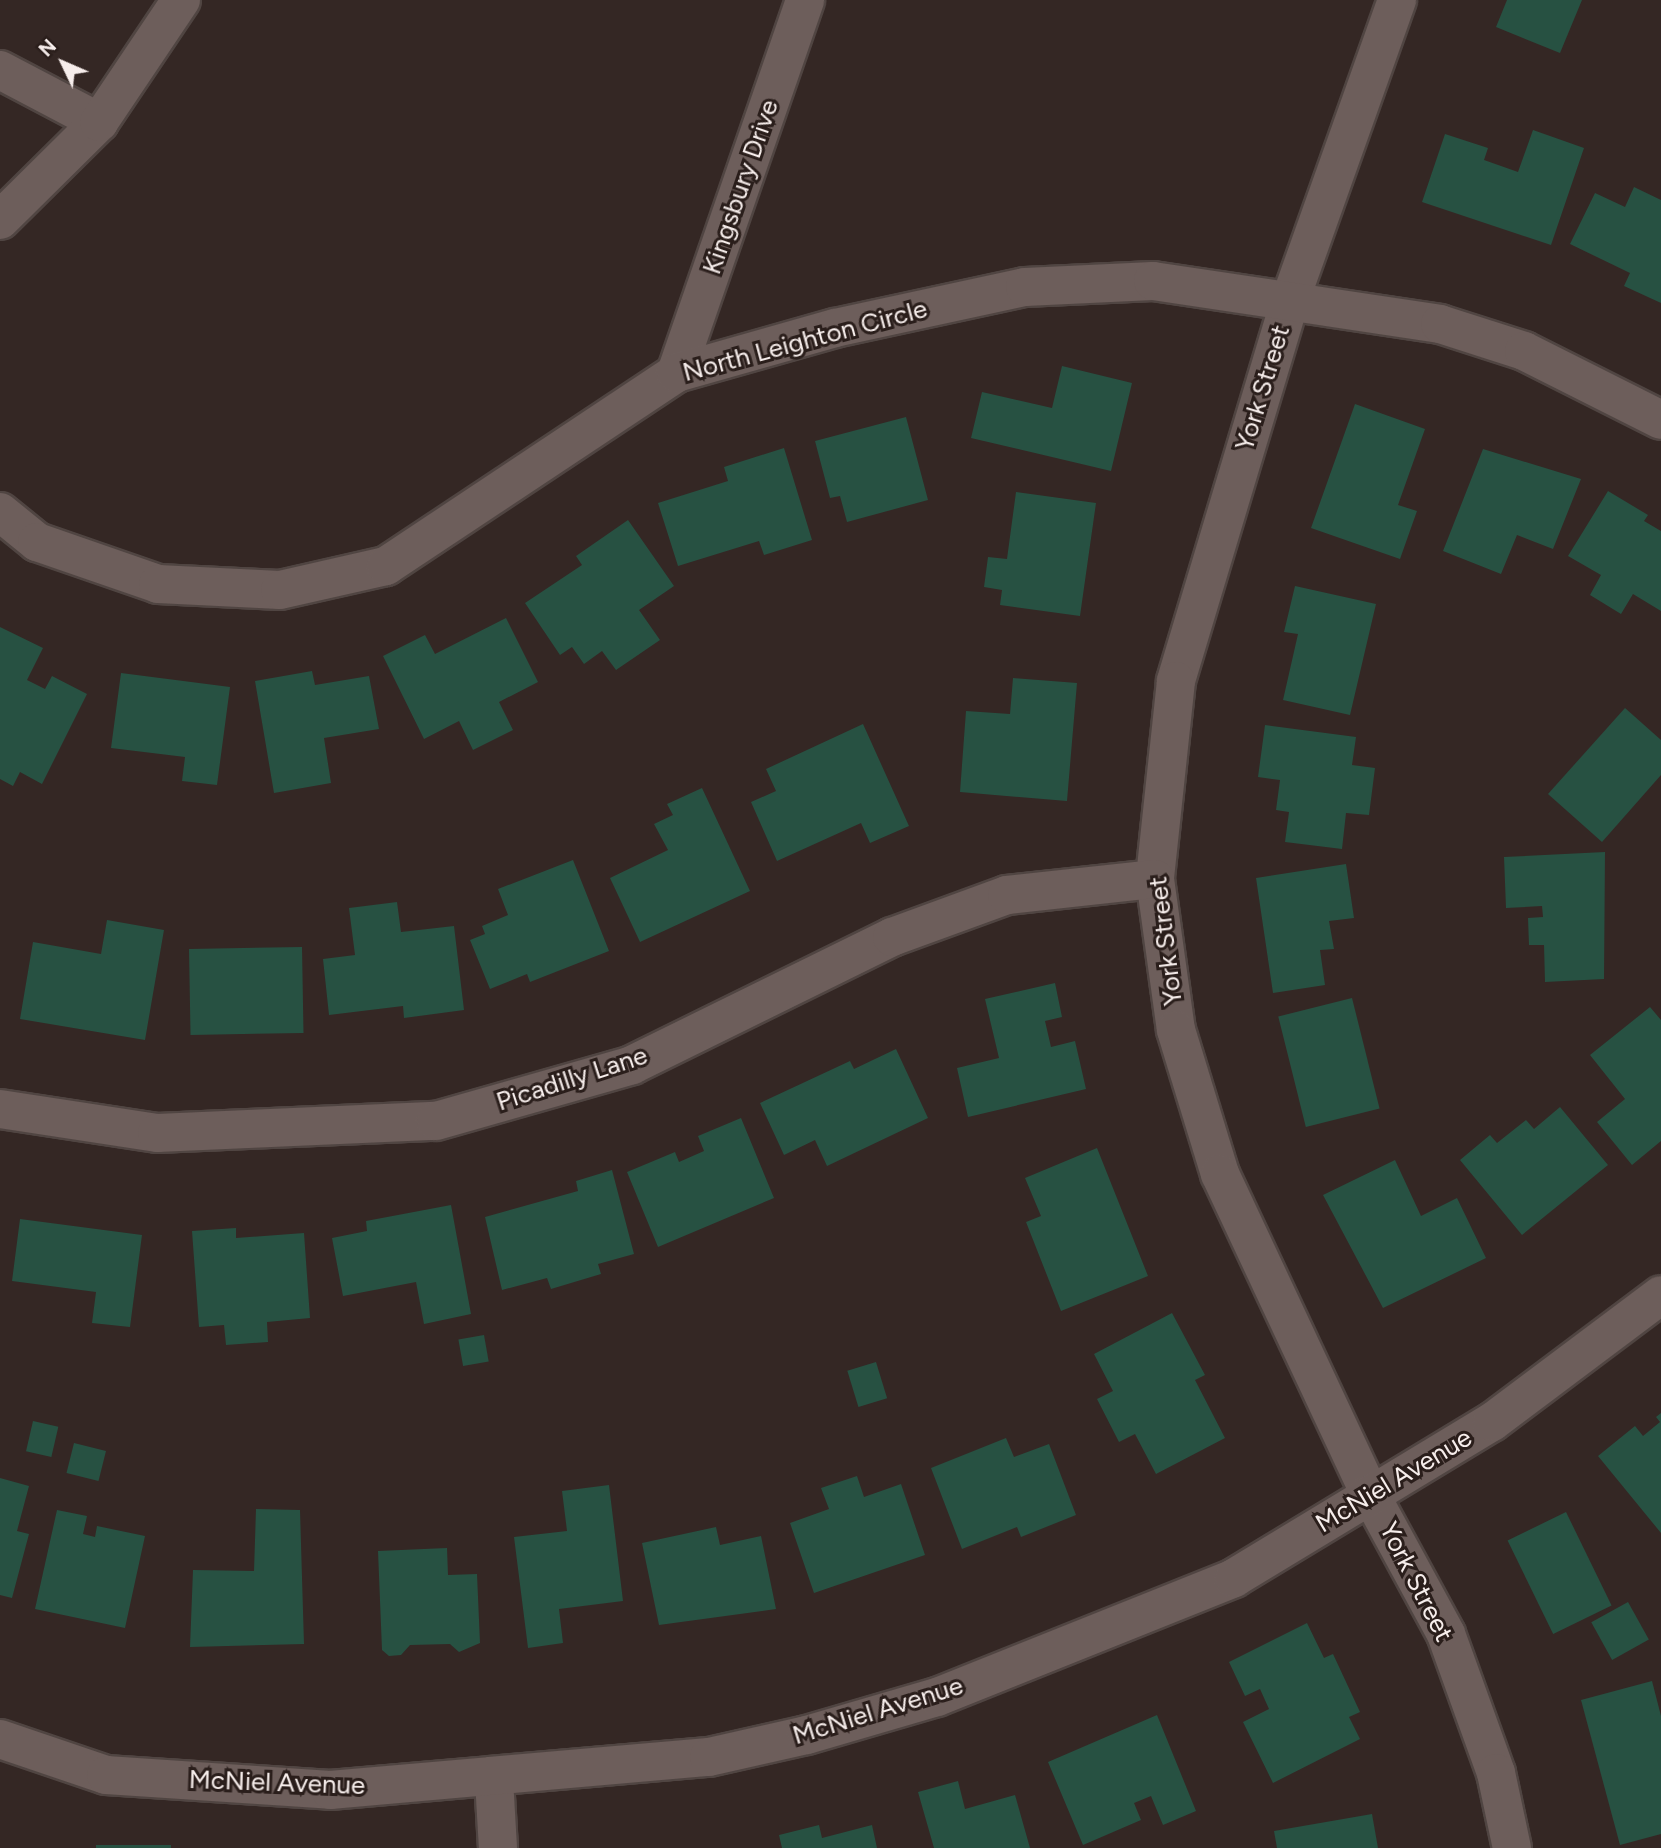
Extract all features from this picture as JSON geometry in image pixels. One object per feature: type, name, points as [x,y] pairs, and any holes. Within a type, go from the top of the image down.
[{"type":"street","points":[[0,220],[99,122],[181,0]]},
{"type":"street","name":"Kingsbury Drive","points":[[676,373],[805,0]]},
{"type":"street","name":"York Street","points":[[1396,0],[1289,304],[1176,681],[1155,879],[1176,1030],[1220,1174],[1370,1494],[1446,1634],[1496,1773],[1512,1848]]},
{"type":"street","points":[[0,70],[99,122]]},
{"type":"street","name":"North Leighton Circle","points":[[0,512],[37,542],[158,584],[280,590],[386,566],[676,373],[835,328],[1025,287],[1153,281],[1289,304],[1440,324],[1524,351],[1661,420]]},
{"type":"street","name":"Picadilly Lane","points":[[0,1109],[157,1133],[436,1121],[632,1065],[892,937],[1007,895],[1155,879]]},
{"type":"street","name":"McNiel Avenue","points":[[0,1739],[106,1776],[330,1790],[494,1779],[709,1757],[937,1697],[1234,1578],[1492,1422],[1661,1295]]},
{"type":"street","points":[[494,1779],[498,1848]]},
{"type":"building","points":[[1507,0],[1582,0],[1560,53],[1496,27]]},
{"type":"building","points":[[1533,130],[1584,148],[1551,245],[1422,202],[1445,134],[1488,148],[1484,160],[1518,172]]},
{"type":"building","points":[[1634,187],[1661,200],[1661,303],[1624,286],[1630,273],[1570,244],[1595,193],[1625,207]]},
{"type":"building","points":[[1062,366],[1132,383],[1111,471],[971,438],[982,392],[1052,408]]},
{"type":"building","points":[[1355,404],[1425,429],[1398,505],[1417,511],[1400,559],[1311,528]]},
{"type":"building","points":[[906,417],[928,500],[847,522],[840,496],[830,498],[815,441]]},
{"type":"building","points":[[784,448],[812,540],[764,555],[759,541],[678,566],[658,503],[728,481],[724,467]]},
{"type":"building","points":[[1483,449],[1581,479],[1553,549],[1517,535],[1501,574],[1443,551]]},
{"type":"building","points":[[1608,491],[1648,515],[1644,521],[1661,531],[1661,611],[1633,594],[1621,614],[1590,595],[1601,575],[1568,556]]},
{"type":"building","points":[[1016,492],[1096,503],[1080,616],[1000,605],[1002,590],[984,587],[988,557],[1007,559]]},
{"type":"building","points":[[628,520],[674,586],[639,610],[660,640],[616,670],[602,651],[584,664],[572,647],[560,655],[525,603],[582,565],[576,556]]},
{"type":"building","points":[[1295,586],[1376,604],[1350,715],[1283,700],[1298,634],[1284,632]]},
{"type":"building","points":[[506,618],[538,682],[499,702],[513,730],[473,750],[459,721],[424,739],[383,656],[425,635],[435,654]]},
{"type":"building","points":[[0,627],[43,648],[27,680],[45,689],[52,676],[87,694],[42,784],[20,772],[13,786],[0,779]]},
{"type":"building","points":[[312,671],[315,685],[369,676],[379,729],[324,738],[331,783],[274,793],[255,681]]},
{"type":"building","points":[[121,673],[230,687],[217,785],[182,781],[185,757],[111,748]]},
{"type":"building","points":[[1013,678],[1077,683],[1067,801],[960,792],[966,711],[1010,714]]},
{"type":"building","points":[[1625,708],[1661,740],[1661,775],[1602,842],[1548,794]]},
{"type":"building","points":[[863,724],[909,826],[870,843],[861,823],[777,861],[751,802],[776,791],[766,769]]},
{"type":"building","points":[[1265,725],[1356,737],[1352,765],[1375,768],[1369,815],[1346,813],[1342,849],[1285,842],[1289,812],[1276,810],[1280,780],[1258,777]]},
{"type":"building","points":[[702,788],[750,891],[640,942],[610,878],[668,850],[654,824],[673,815],[667,804]]},
{"type":"building","points":[[1605,852],[1604,979],[1545,982],[1544,945],[1529,945],[1528,918],[1543,917],[1542,906],[1506,908],[1504,857]]},
{"type":"building","points":[[573,860],[609,951],[530,982],[527,974],[490,989],[470,940],[485,934],[482,926],[508,915],[498,889]]},
{"type":"building","points":[[1346,864],[1354,918],[1329,921],[1334,949],[1320,950],[1325,985],[1273,993],[1256,878]]},
{"type":"building","points":[[397,902],[401,932],[454,926],[464,1010],[404,1018],[403,1006],[329,1015],[323,959],[355,955],[349,908]]},
{"type":"building","points":[[107,920],[164,930],[145,1040],[20,1019],[33,942],[101,954]]},
{"type":"building","points":[[302,947],[304,1033],[191,1035],[189,949]]},
{"type":"building","points":[[1055,983],[1062,1017],[1045,1021],[1051,1047],[1075,1041],[1086,1089],[968,1117],[957,1068],[999,1058],[985,999]]},
{"type":"building","points":[[1352,998],[1380,1109],[1306,1127],[1278,1016]]},
{"type":"building","points":[[1650,1007],[1661,1020],[1661,1141],[1632,1165],[1597,1122],[1625,1099],[1590,1055]]},
{"type":"building","points":[[896,1049],[928,1118],[827,1166],[815,1140],[784,1155],[760,1103],[850,1061],[854,1069]]},
{"type":"building","points":[[1560,1107],[1608,1165],[1522,1235],[1460,1160],[1490,1135],[1497,1143],[1526,1120],[1534,1129]]},
{"type":"building","points":[[741,1118],[774,1198],[658,1247],[627,1172],[675,1152],[679,1162],[704,1151],[698,1136]]},
{"type":"building","points":[[1097,1148],[1148,1276],[1061,1311],[1026,1222],[1041,1216],[1025,1178]]},
{"type":"building","points":[[1395,1160],[1421,1216],[1457,1198],[1486,1258],[1383,1308],[1323,1195]]},
{"type":"building","points":[[612,1170],[634,1254],[598,1264],[601,1274],[551,1289],[547,1278],[502,1290],[485,1217],[578,1191],[576,1181]]},
{"type":"building","points":[[451,1205],[471,1314],[424,1324],[416,1282],[343,1296],[332,1238],[367,1231],[366,1221]]},
{"type":"building","points":[[20,1219],[142,1235],[130,1327],[92,1323],[96,1292],[12,1281]]},
{"type":"building","points":[[236,1228],[236,1238],[304,1233],[310,1318],[267,1322],[268,1342],[226,1345],[224,1325],[199,1327],[192,1231]]},
{"type":"building","points":[[1172,1313],[1205,1375],[1195,1380],[1225,1438],[1156,1474],[1135,1434],[1119,1442],[1097,1399],[1113,1391],[1094,1354]]},
{"type":"building","points":[[484,1335],[489,1362],[463,1366],[458,1340]]},
{"type":"building","points":[[876,1362],[887,1398],[858,1407],[847,1371]]},
{"type":"building","points":[[1661,1413],[1661,1533],[1598,1456],[1635,1426],[1643,1436],[1660,1422],[1656,1417]]},
{"type":"building","points":[[33,1421],[58,1427],[51,1457],[26,1451]]},
{"type":"building","points":[[1006,1438],[1014,1457],[1049,1444],[1076,1515],[1021,1537],[1017,1527],[962,1549],[931,1468]]},
{"type":"building","points":[[74,1443],[106,1451],[99,1481],[67,1473]]},
{"type":"building","points":[[857,1476],[864,1497],[901,1484],[925,1555],[814,1593],[790,1523],[829,1509],[821,1488]]},
{"type":"building","points":[[0,1478],[29,1486],[17,1531],[29,1534],[12,1598],[0,1595]]},
{"type":"building","points":[[609,1485],[623,1601],[559,1609],[563,1643],[528,1648],[514,1537],[567,1531],[562,1491]]},
{"type":"building","points":[[256,1509],[300,1510],[304,1644],[190,1647],[193,1570],[254,1571]]},
{"type":"building","points":[[57,1510],[87,1516],[83,1534],[95,1537],[97,1526],[145,1536],[125,1628],[35,1609]]},
{"type":"building","points":[[1566,1512],[1612,1605],[1553,1634],[1508,1540]]},
{"type":"building","points":[[716,1527],[720,1545],[761,1536],[776,1609],[659,1625],[642,1543]]},
{"type":"building","points":[[447,1548],[448,1575],[477,1574],[480,1643],[459,1652],[450,1644],[410,1645],[401,1655],[389,1656],[382,1650],[378,1551]]},
{"type":"building","points":[[1628,1602],[1649,1640],[1612,1660],[1591,1622]]},
{"type":"building","points":[[1307,1623],[1324,1658],[1333,1654],[1360,1712],[1349,1717],[1360,1739],[1273,1783],[1243,1722],[1269,1709],[1260,1689],[1245,1696],[1229,1662]]},
{"type":"building","points":[[1652,1681],[1661,1716],[1661,1834],[1620,1845],[1581,1700]]},
{"type":"building","points":[[1157,1715],[1196,1811],[1163,1825],[1151,1796],[1134,1803],[1141,1820],[1083,1845],[1048,1762]]},
{"type":"building","points":[[958,1781],[965,1809],[1015,1795],[1030,1848],[934,1848],[918,1792]]},
{"type":"building","points":[[1372,1814],[1378,1848],[1277,1848],[1274,1831]]},
{"type":"building","points":[[819,1825],[822,1838],[872,1825],[877,1848],[782,1848],[779,1835]]},
{"type":"building","points":[[96,1845],[171,1845],[171,1848],[96,1848]]}]
